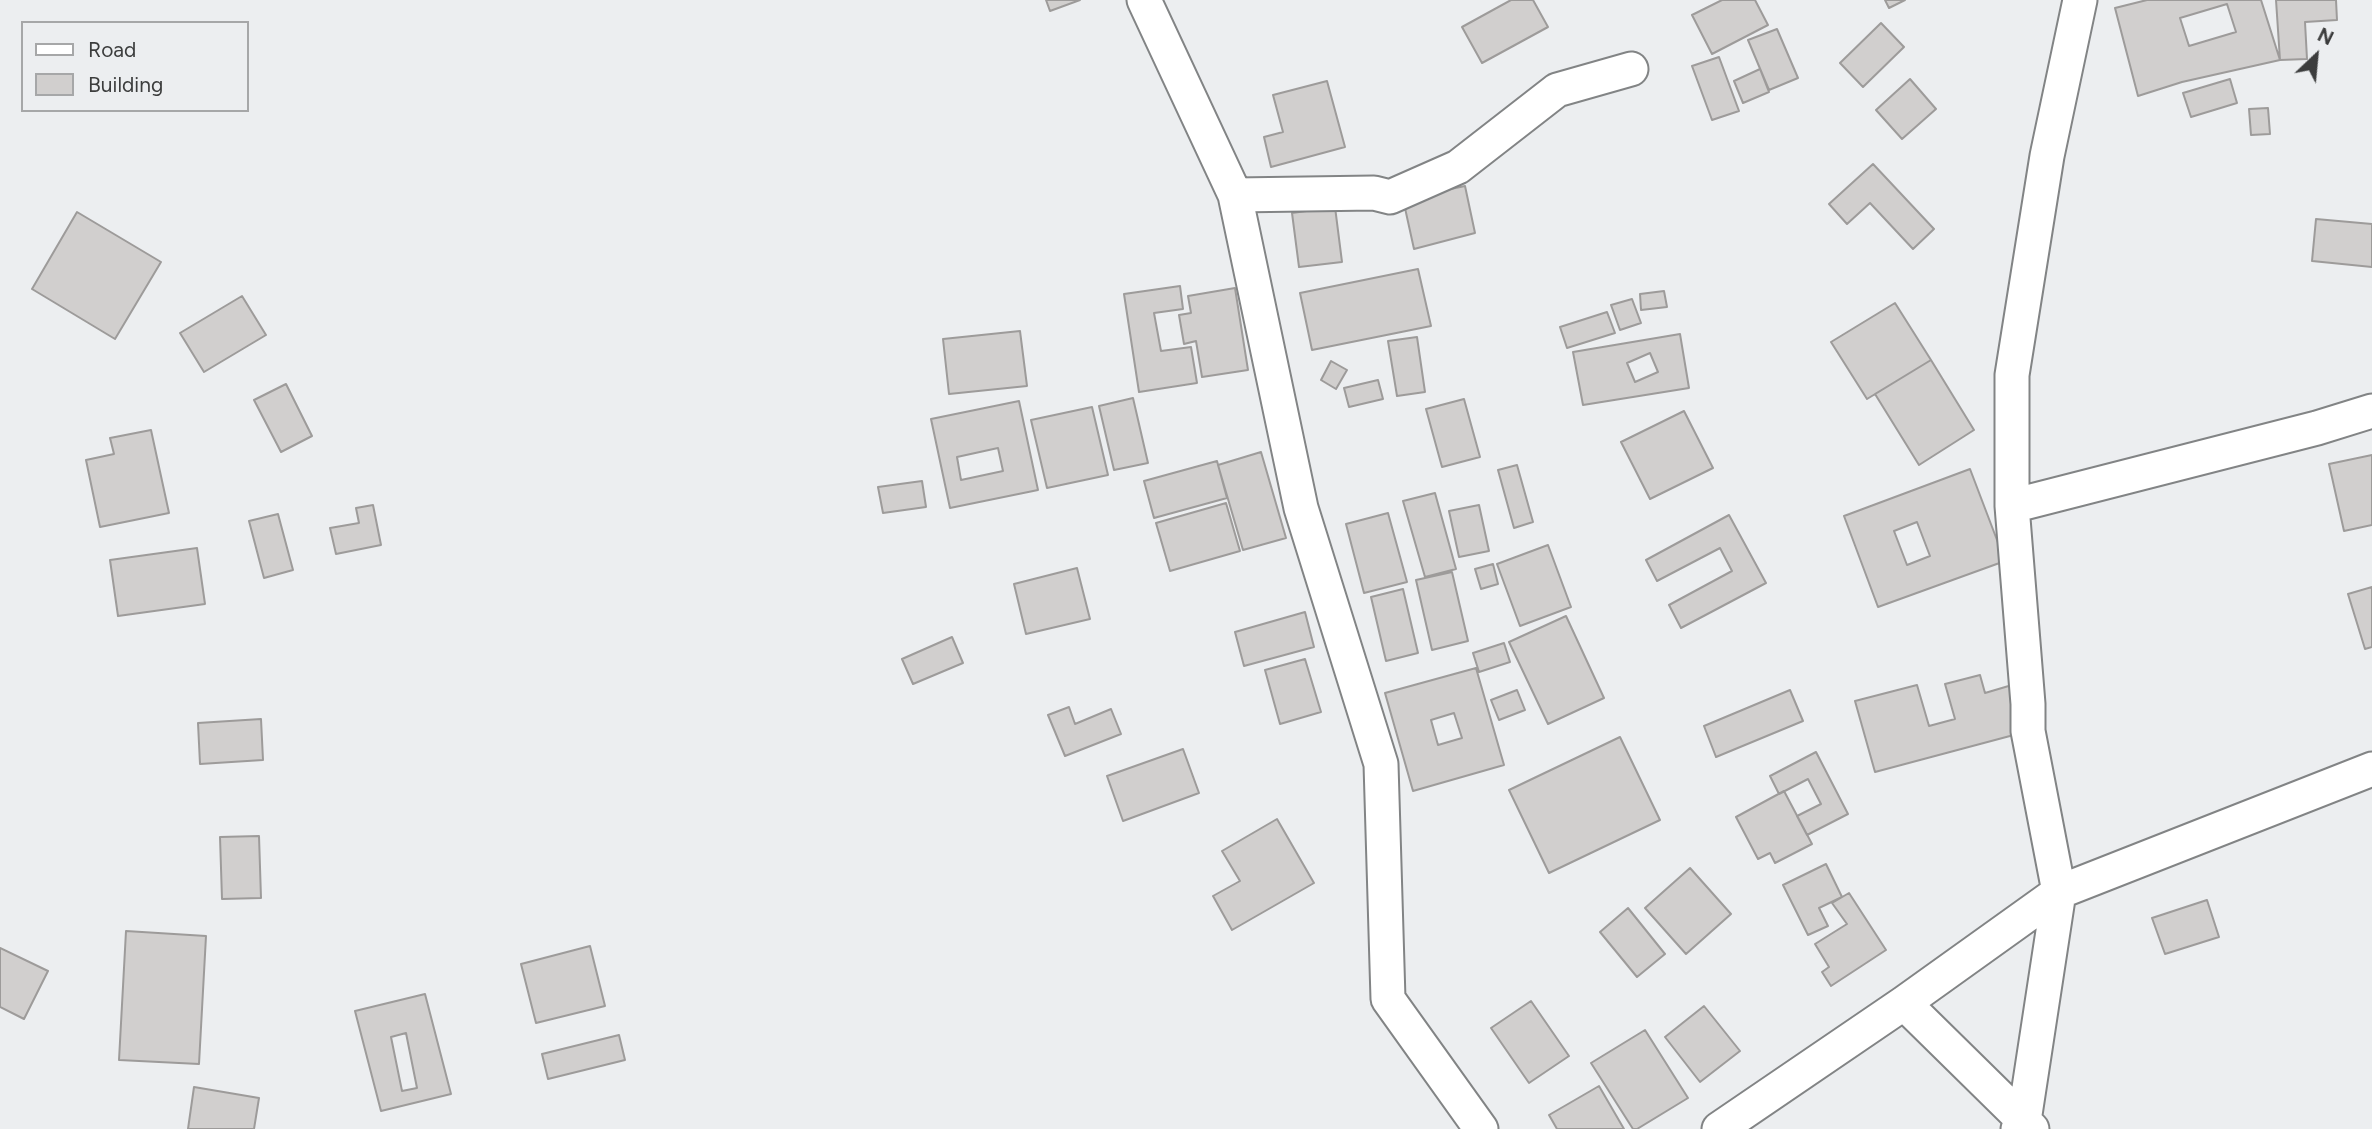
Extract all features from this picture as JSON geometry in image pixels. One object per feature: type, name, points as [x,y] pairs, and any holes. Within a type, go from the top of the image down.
[{"type":"street","points":[[1144,0],[1235,195],[1301,508],[1381,764],[1388,999],[1480,1129]]},
{"type":"street","points":[[2024,1126],[2059,892],[2028,731],[2012,506],[2012,375],[2047,156],[2080,0]]},
{"type":"street","points":[[1235,195],[1374,193],[1390,197],[1458,167],[1557,90],[1631,69]]},
{"type":"street","points":[[2012,506],[2317,428],[2372,411]]},
{"type":"street","points":[[1719,1129],[1904,1003],[2059,892],[2372,769]]},
{"type":"street","points":[[1904,1003],[2024,1126]]},
{"type":"building","points":[[1046,0],[1080,0],[1050,11]]},
{"type":"building","points":[[1511,0],[1533,0],[1548,27],[1482,63],[1462,27]]},
{"type":"building","points":[[1722,0],[1755,0],[1768,25],[1712,54],[1692,15]]},
{"type":"building","points":[[1885,0],[1905,0],[1889,8]]},
{"type":"building","points":[[2147,0],[2261,0],[2280,60],[2182,82],[2138,96],[2115,8]],"holes":[[[2227,4],[2236,32],[2189,46],[2180,18]]]},
{"type":"building","points":[[2276,0],[2336,0],[2337,20],[2305,22],[2307,59],[2280,60]]},
{"type":"building","points":[[1881,23],[1904,47],[1863,87],[1840,63]]},
{"type":"building","points":[[1777,29],[1798,78],[1769,90],[1748,40]]},
{"type":"building","points":[[1719,57],[1739,111],[1712,120],[1692,66]]},
{"type":"building","points":[[1760,69],[1769,92],[1743,103],[1734,81]]},
{"type":"building","points":[[1910,79],[1936,109],[1902,139],[1876,110]]},
{"type":"building","points":[[2230,79],[2237,103],[2191,117],[2183,93]]},
{"type":"building","points":[[1327,81],[1345,147],[1271,167],[1264,137],[1283,132],[1273,95]]},
{"type":"building","points":[[2268,108],[2270,134],[2251,135],[2249,109]]},
{"type":"building","points":[[1873,164],[1934,229],[1913,249],[1870,203],[1847,224],[1829,204]]},
{"type":"building","points":[[1465,186],[1475,233],[1414,249],[1403,199]]},
{"type":"building","points":[[1335,207],[1342,262],[1299,267],[1292,213]]},
{"type":"building","points":[[77,212],[161,262],[115,339],[32,289]]},
{"type":"building","points":[[2316,219],[2372,224],[2372,267],[2312,261]]},
{"type":"building","points":[[1418,269],[1431,326],[1312,350],[1300,293]]},
{"type":"building","points":[[1180,286],[1183,309],[1154,313],[1161,351],[1191,347],[1197,383],[1139,392],[1124,294]]},
{"type":"building","points":[[1235,288],[1248,370],[1202,377],[1196,341],[1184,344],[1179,315],[1191,313],[1188,296]]},
{"type":"building","points":[[1664,291],[1667,307],[1641,310],[1640,294]]},
{"type":"building","points":[[242,296],[266,335],[204,372],[180,333]]},
{"type":"building","points":[[1632,299],[1641,323],[1620,330],[1611,305]]},
{"type":"building","points":[[1895,303],[1931,360],[1867,399],[1831,342]]},
{"type":"building","points":[[1607,312],[1615,333],[1567,348],[1560,327]]},
{"type":"building","points":[[1020,331],[1027,386],[949,394],[943,339]]},
{"type":"building","points":[[1680,334],[1689,388],[1583,405],[1573,352]],"holes":[[[1650,353],[1658,372],[1635,382],[1627,363]]]},
{"type":"building","points":[[1417,337],[1425,392],[1397,396],[1388,341]]},
{"type":"building","points":[[1931,360],[1974,430],[1919,465],[1875,394]]},
{"type":"building","points":[[1331,361],[1347,370],[1336,389],[1321,380]]},
{"type":"building","points":[[1378,380],[1383,399],[1349,407],[1344,388]]},
{"type":"building","points":[[286,384],[312,436],[281,452],[254,400]]},
{"type":"building","points":[[1133,398],[1148,463],[1114,470],[1099,406]]},
{"type":"building","points":[[1464,399],[1480,457],[1442,467],[1426,409]]},
{"type":"building","points":[[1019,401],[1038,490],[950,508],[931,419]],"holes":[[[998,448],[1003,471],[961,480],[957,457]]]},
{"type":"building","points":[[1092,407],[1108,475],[1047,488],[1031,420]]},
{"type":"building","points":[[1684,411],[1713,468],[1650,499],[1621,442]]},
{"type":"building","points":[[151,430],[169,513],[100,527],[86,460],[114,454],[110,438]]},
{"type":"building","points":[[1261,452],[1286,538],[1243,550],[1218,465]]},
{"type":"building","points":[[2372,455],[2372,525],[2344,531],[2329,464]]},
{"type":"building","points":[[1217,461],[1227,498],[1154,518],[1144,481]]},
{"type":"building","points":[[1517,465],[1533,522],[1514,528],[1498,470]]},
{"type":"building","points":[[1970,469],[2005,561],[1878,607],[1844,516]],"holes":[[[1917,522],[1930,556],[1907,565],[1894,531]]]},
{"type":"building","points":[[922,481],[926,507],[883,513],[878,487]]},
{"type":"building","points":[[1435,493],[1456,569],[1425,577],[1403,501]]},
{"type":"building","points":[[1226,503],[1240,551],[1170,571],[1156,523]]},
{"type":"building","points":[[373,505],[381,545],[336,554],[330,528],[359,523],[356,508]]},
{"type":"building","points":[[1479,505],[1489,551],[1459,557],[1449,511]]},
{"type":"building","points":[[1388,513],[1407,582],[1364,593],[1346,524]]},
{"type":"building","points":[[278,514],[293,570],[264,578],[249,521]]},
{"type":"building","points":[[1729,515],[1766,583],[1681,628],[1669,605],[1732,571],[1720,548],[1657,581],[1646,560]]},
{"type":"building","points":[[1548,545],[1571,607],[1520,626],[1497,564]]},
{"type":"building","points":[[197,548],[205,604],[118,616],[110,560]]},
{"type":"building","points":[[1493,564],[1498,584],[1481,589],[1475,569]]},
{"type":"building","points":[[1077,568],[1090,619],[1026,634],[1014,584]]},
{"type":"building","points":[[1452,572],[1468,641],[1432,650],[1416,580]]},
{"type":"building","points":[[2372,587],[2372,647],[2365,649],[2348,594]]},
{"type":"building","points":[[1403,589],[1418,653],[1386,661],[1371,597]]},
{"type":"building","points":[[1305,612],[1314,647],[1244,666],[1235,632]]},
{"type":"building","points":[[1566,616],[1604,698],[1548,724],[1509,642]]},
{"type":"building","points":[[952,637],[963,663],[913,684],[902,659]]},
{"type":"building","points":[[1504,643],[1510,662],[1479,672],[1473,653]]},
{"type":"building","points":[[1305,659],[1321,712],[1280,724],[1265,670]]},
{"type":"building","points":[[1476,668],[1504,765],[1413,791],[1385,693]],"holes":[[[1454,713],[1462,738],[1438,745],[1431,720]]]},
{"type":"building","points":[[1980,675],[1985,693],[2012,685],[2025,732],[1875,772],[1855,701],[1917,685],[1929,726],[1955,719],[1945,684]]},
{"type":"building","points":[[1517,690],[1525,710],[1499,720],[1491,700]]},
{"type":"building","points":[[1790,690],[1803,721],[1716,757],[1704,726]]},
{"type":"building","points":[[1069,707],[1075,724],[1111,709],[1121,734],[1065,756],[1048,715]]},
{"type":"building","points":[[261,719],[263,760],[200,764],[198,723]]},
{"type":"building","points":[[1620,737],[1660,820],[1549,873],[1509,790]]},
{"type":"building","points":[[1183,749],[1199,793],[1123,821],[1107,776]]},
{"type":"building","points":[[1816,752],[1848,814],[1807,835],[1797,816],[1821,804],[1808,779],[1779,794],[1770,776]]},
{"type":"building","points":[[1784,791],[1812,844],[1775,863],[1770,853],[1758,859],[1736,817]]},
{"type":"building","points":[[1277,819],[1314,883],[1232,930],[1213,896],[1240,881],[1222,851]]},
{"type":"building","points":[[259,836],[261,898],[222,899],[220,837]]},
{"type":"building","points":[[1826,864],[1842,897],[1819,908],[1828,926],[1808,935],[1783,885]]},
{"type":"building","points":[[1690,868],[1731,914],[1686,954],[1645,908]]},
{"type":"building","points":[[1849,893],[1886,950],[1831,986],[1822,972],[1829,967],[1815,944],[1847,924],[1832,903]]},
{"type":"building","points":[[2207,900],[2219,937],[2165,954],[2152,918]]},
{"type":"building","points":[[1628,908],[1665,954],[1637,977],[1600,932]]},
{"type":"building","points":[[126,931],[206,936],[199,1064],[119,1060]]},
{"type":"building","points":[[590,946],[605,1006],[536,1023],[521,964]]},
{"type":"building","points":[[0,948],[48,971],[24,1019],[0,1007]]},
{"type":"building","points":[[425,994],[451,1094],[381,1111],[355,1011]],"holes":[[[406,1033],[417,1088],[402,1091],[391,1037]]]},
{"type":"building","points":[[1531,1001],[1569,1056],[1529,1083],[1491,1028]]},
{"type":"building","points":[[1704,1006],[1740,1051],[1700,1082],[1665,1037]]},
{"type":"building","points":[[1645,1030],[1688,1098],[1633,1129],[1591,1063]]},
{"type":"building","points":[[619,1035],[625,1060],[548,1079],[542,1054]]},
{"type":"building","points":[[1599,1086],[1624,1129],[1557,1129],[1549,1115]]},
{"type":"building","points":[[194,1087],[259,1098],[254,1129],[188,1129]]}]
